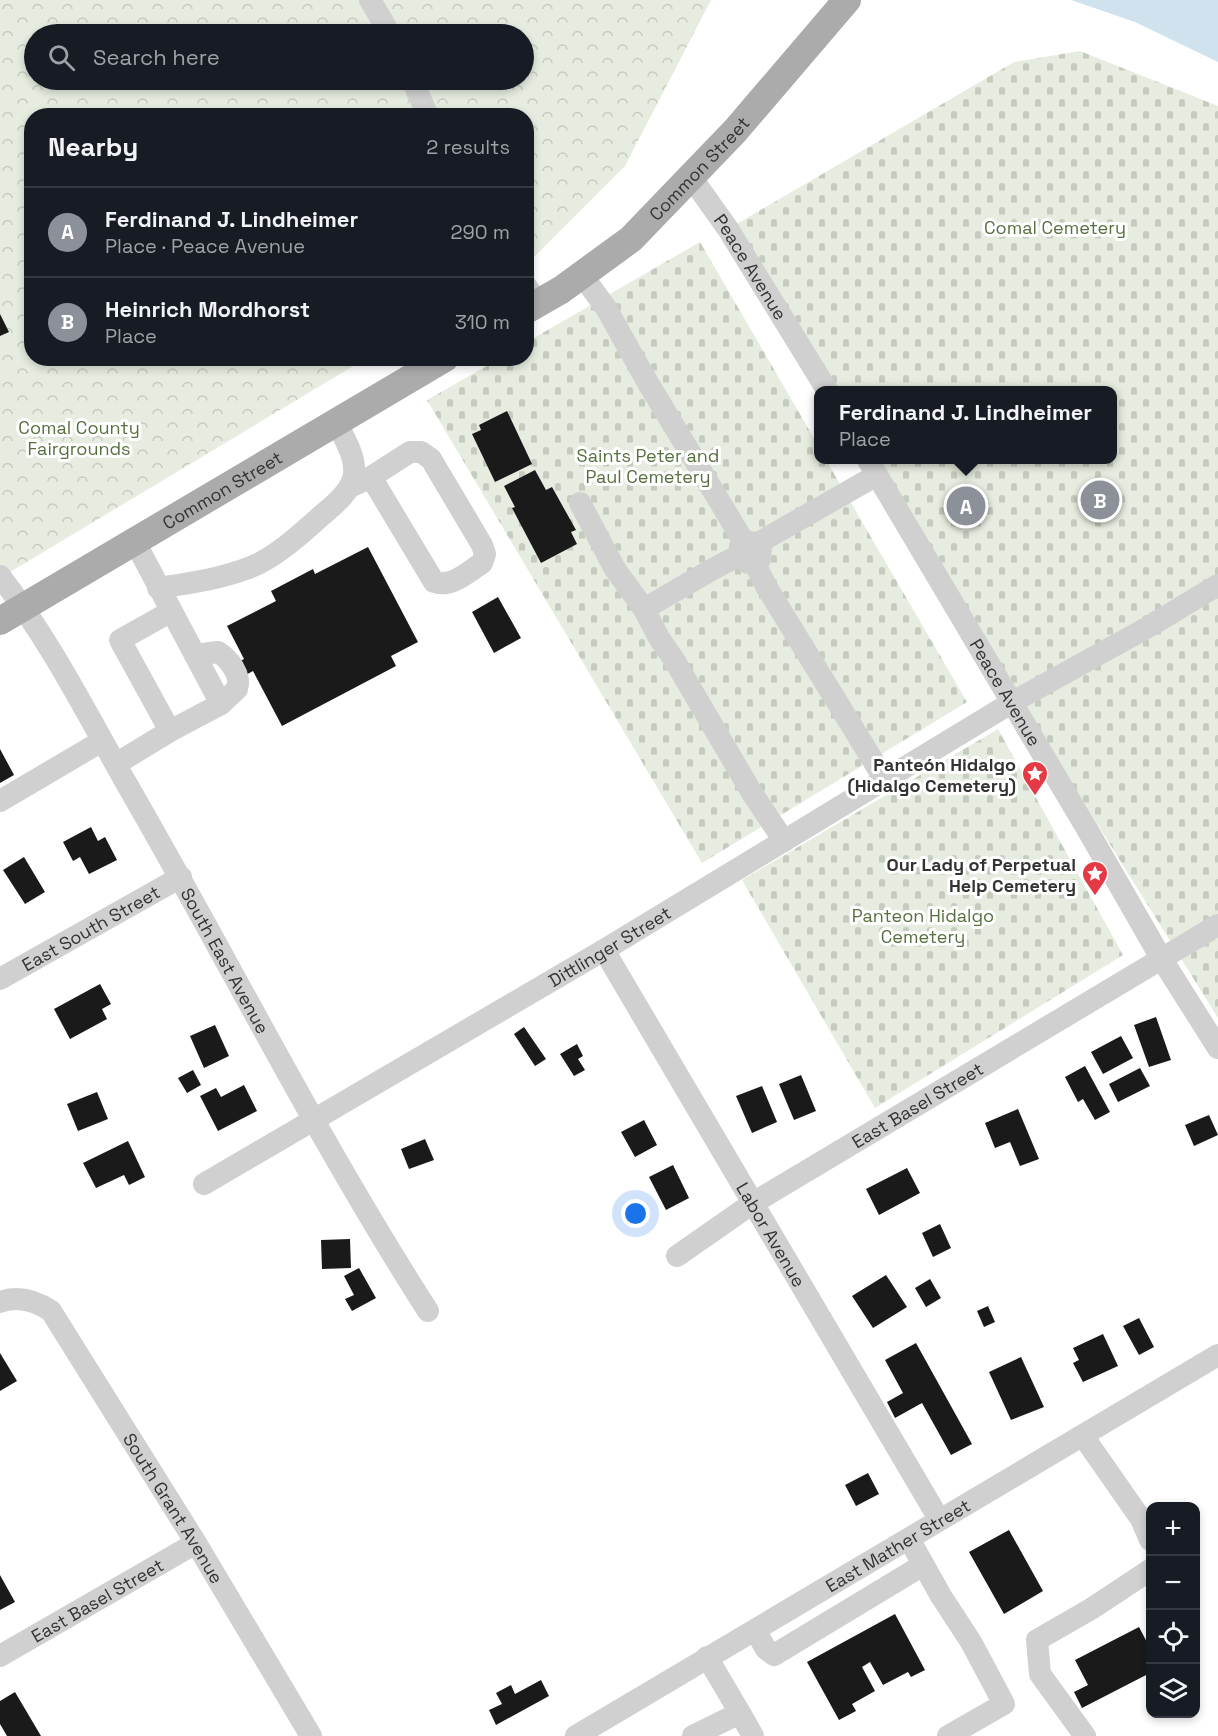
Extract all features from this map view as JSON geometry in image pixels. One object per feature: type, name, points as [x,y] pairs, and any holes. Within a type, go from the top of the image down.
[{"type":"main road","name":"Common Street","points":[[534,298],[582,275],[631,239],[735,131],[847,0]]},
{"type":"main road","name":"Common Street","points":[[12,614],[432,366]]},
{"type":"street","points":[[370,0],[384,24]]},
{"type":"street","points":[[416,90],[424,108]]},
{"type":"street","name":"Peace Avenue","points":[[691,177],[734,238],[825,386]]},
{"type":"street","points":[[582,275],[606,308],[648,383],[749,551],[767,588],[885,780]]},
{"type":"street","points":[[158,588],[208,581],[253,567],[292,542],[361,481],[410,453],[421,452],[431,459],[482,545],[485,554],[482,563],[451,583],[442,585],[434,582],[361,481],[354,472],[353,457],[337,423]]},
{"type":"street","points":[[644,609],[687,586],[712,569],[749,551],[872,467]]},
{"type":"street","name":"Peace Avenue","points":[[872,467],[1161,958],[1218,1048]]},
{"type":"street","points":[[580,503],[615,569],[644,609],[752,793],[784,841]]},
{"type":"street","points":[[116,764],[170,731],[221,704],[170,612],[135,542]]},
{"type":"street","name":"South East Avenue","points":[[0,576],[12,614],[116,764],[181,876],[313,1119],[397,1263],[428,1311]]},
{"type":"street","name":"Dittlinger Street","points":[[204,1184],[604,950],[1011,703],[1150,626],[1218,585]]},
{"type":"street","points":[[170,612],[120,640],[170,731]]},
{"type":"street","points":[[0,801],[102,741]]},
{"type":"street","name":"East South Street","points":[[0,979],[181,876]]},
{"type":"street","name":"East Basel Street","points":[[677,1256],[753,1203],[1218,925]]},
{"type":"street","name":"Labor Avenue","points":[[604,950],[939,1519]]},
{"type":"street","name":"South Grant Avenue","points":[[10,1300],[37,1302],[51,1311],[196,1543],[311,1736]]},
{"type":"street","name":"East Mather Street","points":[[576,1736],[1218,1354]]},
{"type":"street","points":[[1083,1436],[1141,1520],[1146,1531]]},
{"type":"street","points":[[909,1539],[941,1596],[971,1642],[1004,1704],[948,1736]]},
{"type":"street","name":"East Basel Street","points":[[0,1656],[196,1543]]},
{"type":"street","points":[[755,1630],[765,1649],[774,1655],[923,1564]]},
{"type":"street","points":[[1085,1736],[1040,1674],[1037,1640],[1091,1609],[1146,1573]]},
{"type":"street","points":[[707,1658],[753,1736]]},
{"type":"street","points":[[693,1736],[740,1713]]},
{"type":"green space","name":"Comal County Fairgrounds","points":[[0,0],[711,0],[625,166],[534,257],[534,108],[24,108],[24,366],[353,366],[0,578]]},
{"type":"green space","name":"Comal Cemetery","points":[[1080,51],[1218,106],[1218,1018],[873,464],[1117,464],[1117,386],[826,386],[728,229],[1014,62]]},
{"type":"green space","name":"Saints Peter and Paul Cemetery","points":[[700,242],[814,438],[814,464],[828,464],[967,702],[702,863],[427,400],[487,366],[534,366],[534,338]]},
{"type":"green space","name":"Panteon Hidalgo Cemetery","points":[[998,729],[1123,955],[875,1108],[742,880]]},
{"type":"water","points":[[1071,0],[1218,0],[1218,62],[1135,22]]},
{"type":"building","points":[[0,314],[9,332],[0,336]]},
{"type":"building","points":[[507,411],[532,464],[495,482],[472,434],[481,430],[479,425]]},
{"type":"building","points":[[535,470],[546,490],[552,487],[576,530],[571,532],[577,544],[541,563],[512,508],[515,507],[504,486]]},
{"type":"building","points":[[368,547],[418,642],[391,656],[396,666],[282,726],[253,671],[240,678],[233,665],[244,659],[227,626],[276,601],[271,591],[313,569],[315,574]]},
{"type":"building","points":[[498,597],[521,638],[494,653],[472,612]]},
{"type":"building","points":[[0,749],[14,775],[0,783]]},
{"type":"building","points":[[91,827],[98,841],[105,837],[117,860],[89,874],[80,857],[73,861],[63,842]]},
{"type":"building","points":[[24,857],[45,892],[25,904],[3,870]]},
{"type":"building","points":[[100,984],[111,1004],[102,1009],[107,1019],[70,1039],[54,1009]]},
{"type":"building","points":[[1156,1017],[1171,1060],[1149,1067],[1134,1025]]},
{"type":"building","points":[[215,1025],[229,1056],[204,1068],[190,1036]]},
{"type":"building","points":[[524,1027],[546,1059],[535,1066],[514,1034]]},
{"type":"building","points":[[1121,1036],[1133,1058],[1103,1074],[1091,1052]]},
{"type":"building","points":[[577,1044],[583,1056],[578,1059],[585,1070],[574,1076],[560,1054]]},
{"type":"building","points":[[1085,1066],[1110,1112],[1095,1120],[1083,1099],[1078,1102],[1065,1077]]},
{"type":"building","points":[[1140,1068],[1150,1086],[1118,1102],[1109,1084]]},
{"type":"building","points":[[193,1070],[201,1085],[187,1093],[178,1078]]},
{"type":"building","points":[[801,1075],[816,1111],[794,1120],[779,1084]]},
{"type":"building","points":[[244,1085],[257,1111],[218,1131],[200,1096],[216,1088],[221,1097]]},
{"type":"building","points":[[762,1086],[777,1122],[752,1133],[736,1096]]},
{"type":"building","points":[[97,1092],[108,1119],[78,1131],[67,1104]]},
{"type":"building","points":[[1018,1109],[1039,1159],[1020,1166],[1010,1142],[995,1148],[985,1123]]},
{"type":"building","points":[[1209,1115],[1218,1135],[1194,1146],[1185,1125]]},
{"type":"building","points":[[644,1120],[657,1145],[635,1157],[621,1132]]},
{"type":"building","points":[[425,1139],[434,1160],[409,1169],[401,1149]]},
{"type":"building","points":[[128,1141],[145,1177],[129,1185],[124,1175],[96,1188],[83,1163]]},
{"type":"building","points":[[673,1165],[689,1198],[666,1210],[649,1177]]},
{"type":"building","points":[[907,1168],[920,1193],[879,1215],[866,1189]]},
{"type":"building","points":[[940,1224],[951,1248],[933,1257],[922,1233]]},
{"type":"building","points":[[350,1239],[351,1268],[322,1269],[321,1240]]},
{"type":"building","points":[[359,1268],[376,1298],[352,1311],[345,1299],[354,1295],[344,1276]]},
{"type":"building","points":[[886,1275],[907,1307],[873,1328],[852,1296]]},
{"type":"building","points":[[930,1279],[941,1298],[926,1307],[915,1288]]},
{"type":"building","points":[[988,1306],[995,1322],[984,1327],[977,1311]]},
{"type":"building","points":[[1139,1318],[1154,1347],[1139,1355],[1123,1326]]},
{"type":"building","points":[[1103,1334],[1118,1366],[1083,1382],[1073,1363],[1079,1360],[1073,1348]]},
{"type":"building","points":[[916,1343],[972,1444],[951,1455],[922,1403],[895,1418],[887,1402],[903,1393],[885,1360]]},
{"type":"building","points":[[0,1353],[17,1381],[0,1391]]},
{"type":"building","points":[[1021,1357],[1044,1407],[1011,1420],[989,1372]]},
{"type":"building","points":[[868,1473],[879,1494],[856,1506],[845,1485]]},
{"type":"building","points":[[1009,1530],[1043,1591],[1004,1614],[969,1552]]},
{"type":"building","points":[[0,1575],[15,1602],[0,1610]]},
{"type":"building","points":[[895,1614],[925,1670],[911,1677],[908,1672],[883,1685],[870,1662],[862,1667],[875,1691],[852,1704],[856,1711],[839,1720],[807,1662]]},
{"type":"building","points":[[1139,1627],[1146,1640],[1146,1675],[1082,1708],[1074,1692],[1088,1685],[1075,1660]]},
{"type":"building","points":[[541,1680],[549,1696],[496,1725],[489,1710],[502,1704],[496,1693],[511,1685],[515,1694]]},
{"type":"building","points":[[15,1692],[41,1736],[7,1736],[0,1724],[0,1701]]},
{"type":"place","name":"Heinrich Mordhorst","points":[[1100,500]]},
{"type":"place","name":"Ferdinand J. Lindheimer","points":[[966,506]]},
{"type":"place","name":"Panteón Hidalgo (Hidalgo Cemetery)","points":[[1035,797]]},
{"type":"place","name":"Our Lady of Perpetual Help Cemetery","points":[[1095,897]]}]
